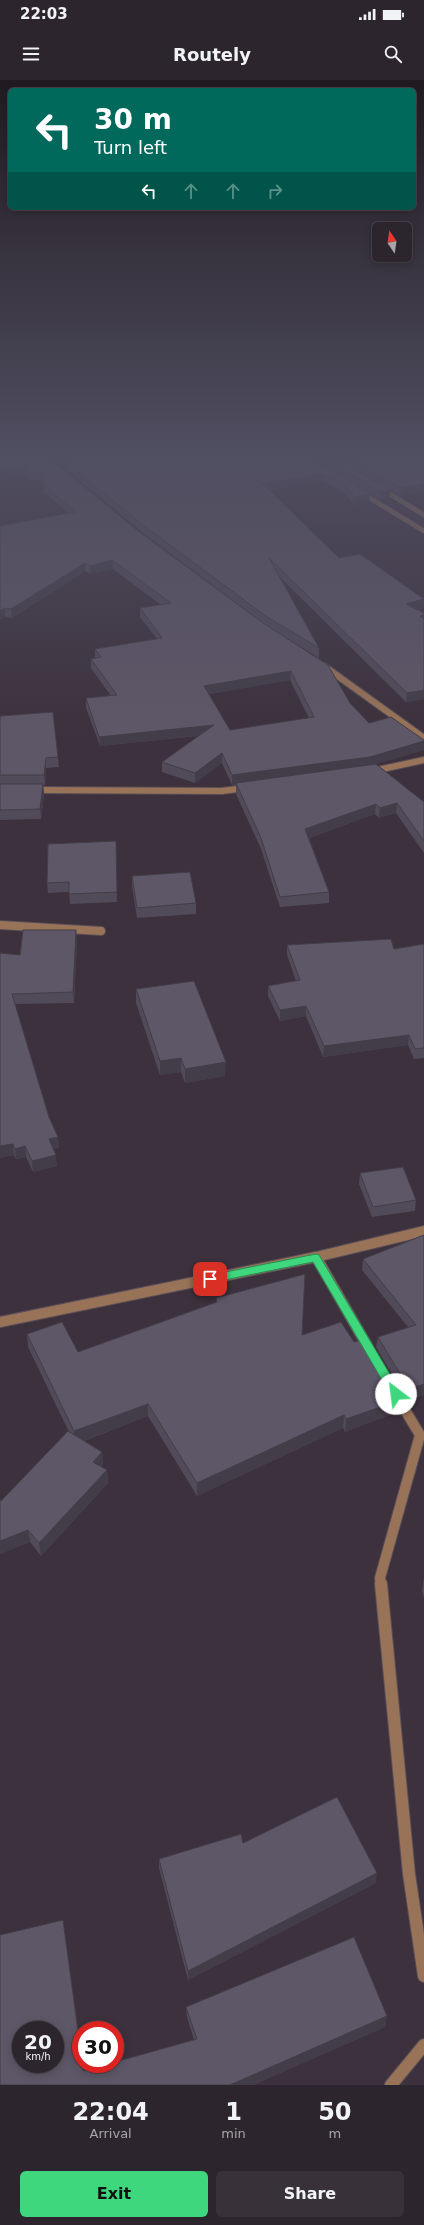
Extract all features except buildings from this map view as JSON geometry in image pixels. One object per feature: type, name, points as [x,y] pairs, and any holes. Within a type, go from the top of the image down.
[{"type":"street","points":[[321,664],[346,680],[424,738]]},
{"type":"street","points":[[368,771],[424,760]]},
{"type":"street","points":[[23,790],[222,791],[253,787]]},
{"type":"street","points":[[0,924],[101,931]]},
{"type":"street","points":[[0,1322],[316,1257],[424,1231]]},
{"type":"street","points":[[316,1257],[376,1360]]},
{"type":"street","points":[[384,1374],[420,1435],[380,1578],[409,1874],[424,1976]]},
{"type":"street","points":[[391,2085],[424,2045]]},
{"type":"route","points":[[210,1279],[316,1257],[396,1394]]}]
